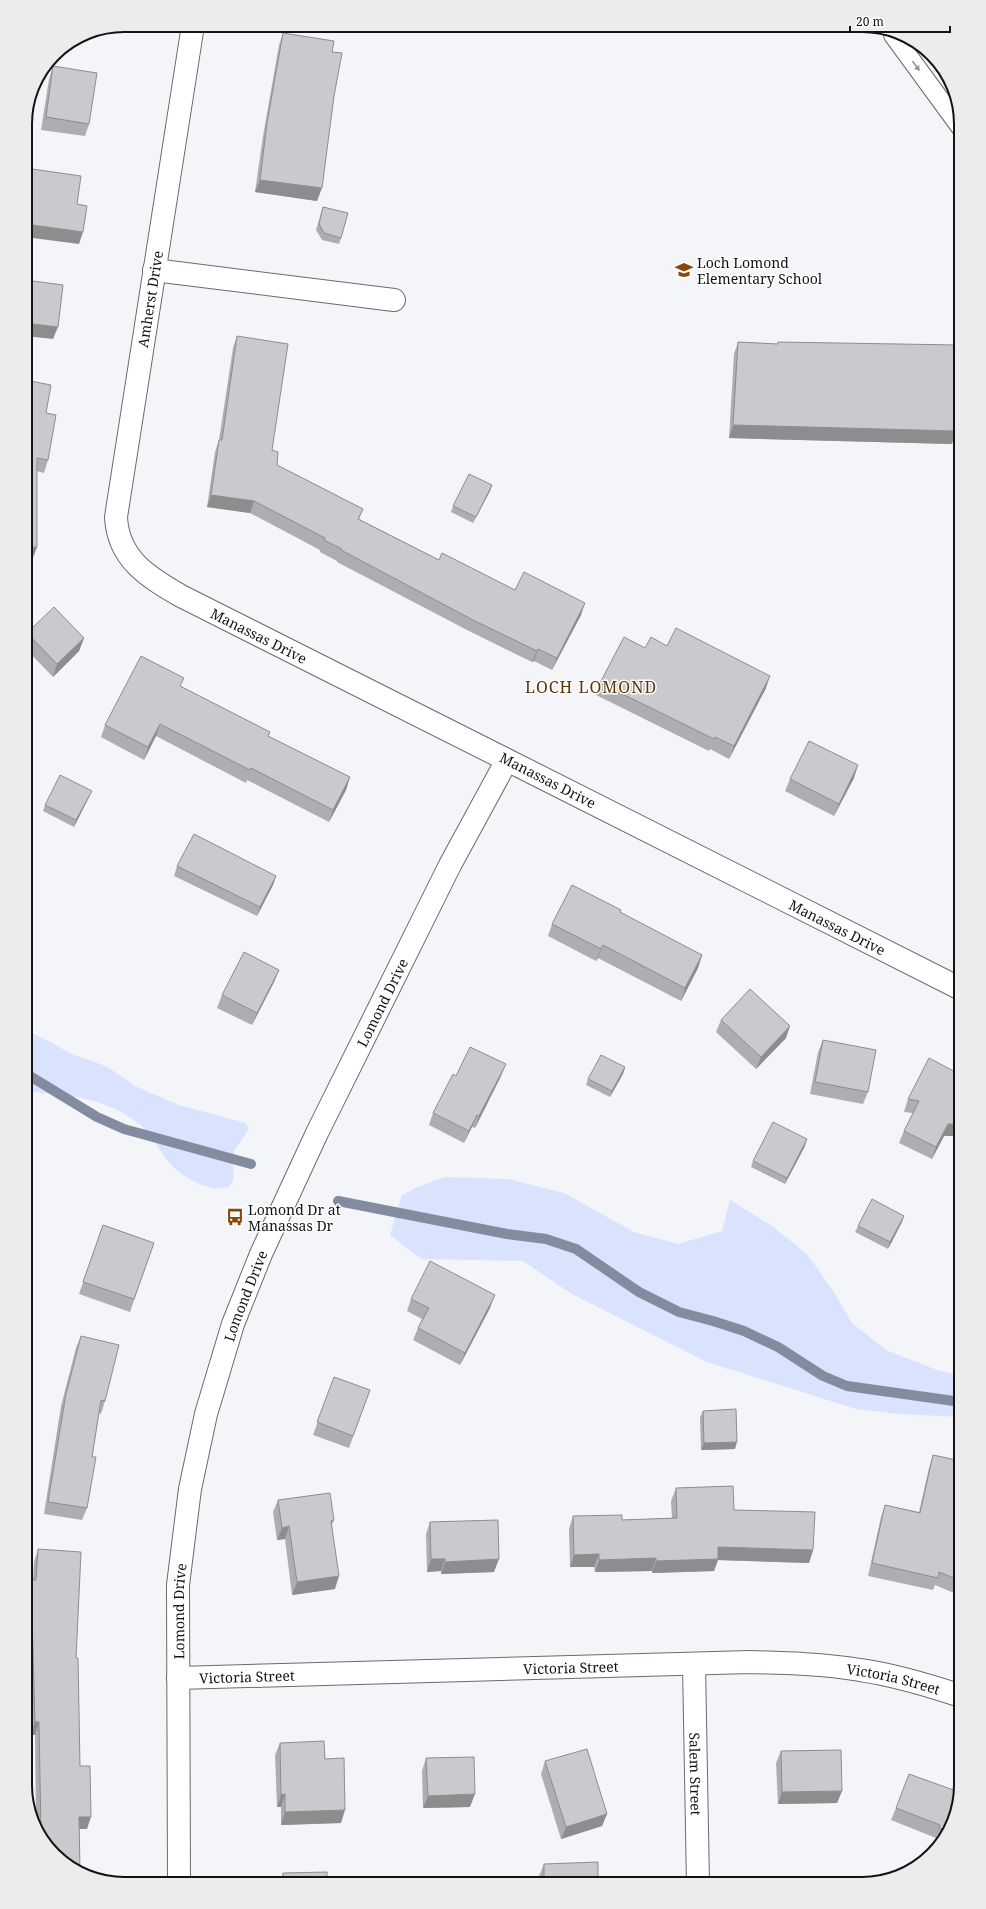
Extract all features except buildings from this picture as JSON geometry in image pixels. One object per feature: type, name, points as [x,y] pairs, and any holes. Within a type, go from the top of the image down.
[{"type":"street","name":"Amherst Drive","points":[[138,568],[121,543],[117,530],[116,518],[192,32]]},
{"type":"street","points":[[154,270],[394,300]]},
{"type":"street","name":"Manassas Drive","points":[[138,568],[155,581],[181,596],[954,985]]},
{"type":"street","name":"Lomond Drive","points":[[179,1877],[178,1585],[190,1489],[206,1414],[233,1324],[261,1254],[317,1133],[450,865],[507,760]]},
{"type":"street","name":"Victoria Street","points":[[178,1678],[750,1662],[806,1664],[860,1670],[926,1684],[954,1694]]},
{"type":"street","name":"Salem Street","points":[[694,1664],[698,1877]]},
{"type":"lane","points":[[897,39],[954,118]]},
{"type":"shaded area","points":[[32,1033],[71,1054],[106,1066],[137,1087],[179,1105],[246,1123],[249,1129],[234,1151],[234,1177],[230,1186],[214,1188],[202,1185],[187,1178],[166,1159],[143,1127],[136,1121],[111,1107],[87,1099],[32,1092]]},
{"type":"shaded area","points":[[446,1177],[508,1179],[564,1193],[634,1232],[678,1244],[722,1231],[730,1200],[772,1226],[807,1254],[834,1292],[852,1323],[886,1350],[937,1370],[954,1374],[954,1417],[898,1414],[856,1409],[707,1362],[572,1294],[523,1261],[421,1259],[390,1235],[402,1195],[420,1186]]},
{"type":"waterway","points":[[32,1077],[97,1117],[124,1129],[251,1164]]},
{"type":"waterway","points":[[338,1201],[507,1234],[546,1239],[576,1249],[639,1292],[679,1312],[744,1331],[778,1347],[823,1376],[847,1386],[954,1401]]},
{"type":"place","name":"Loch Lomond Elementary School","points":[[684,270]]},
{"type":"place","name":"Lomond Dr at Manassas Dr","points":[[235,1217]]},
{"type":"district","name":"LOCH LOMOND","points":[[591,687]]}]
